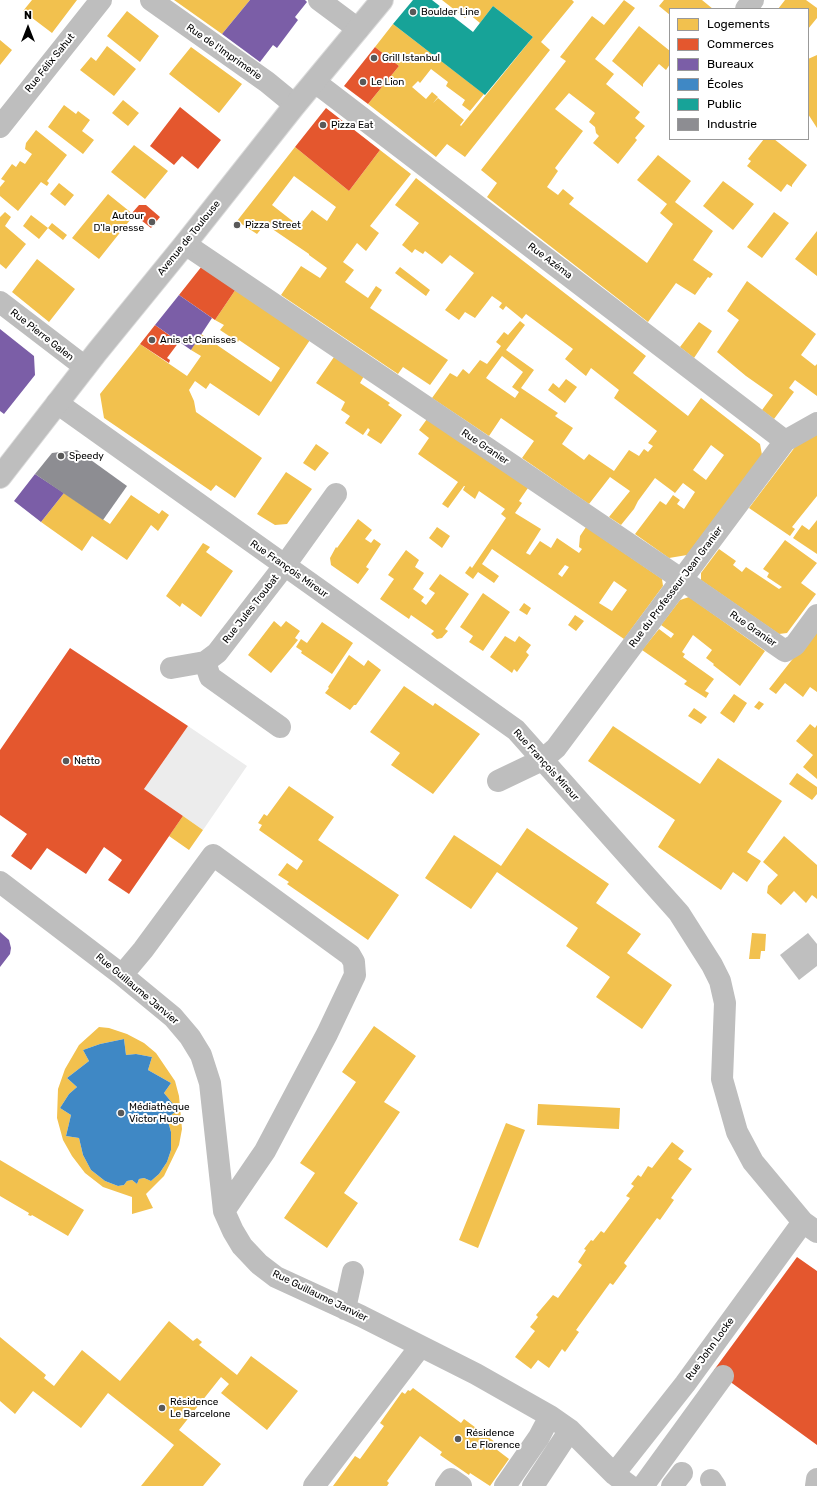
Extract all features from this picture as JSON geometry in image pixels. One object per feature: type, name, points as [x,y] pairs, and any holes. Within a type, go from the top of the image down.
[{"type":"street","name":"Rue Félix Sahut","points":[[0,127],[101,0]]},
{"type":"street","name":"Rue de l'Imprimerie","points":[[151,0],[267,82],[295,105]]},
{"type":"street","points":[[319,0],[358,29]]},
{"type":"street","name":"Avenue de Toulouse","points":[[0,478],[85,367],[295,105],[382,0]]},
{"type":"street","points":[[747,8],[753,0]]},
{"type":"street","name":"Rue Azéma","points":[[315,82],[786,441]]},
{"type":"street","name":"Rue Granier","points":[[185,244],[681,579],[785,651],[795,644],[817,615]]},
{"type":"street","name":"Rue Pierre Galen","points":[[0,302],[85,367]]},
{"type":"street","name":"Rue François Mireur","points":[[57,403],[516,730],[680,913],[712,965],[720,981],[725,1003],[722,1078],[737,1132],[753,1162],[810,1227]]},
{"type":"street","name":"Rue du Professeur Jean Granier","points":[[498,781],[542,760],[556,748],[681,579],[786,441],[817,423]]},
{"type":"street","name":"Rue Jules Troubat","points":[[205,662],[216,653],[285,565],[336,494]]},
{"type":"street","points":[[171,668],[205,662],[210,676],[280,727]]},
{"type":"street","points":[[122,975],[143,950],[213,855],[350,955],[354,962],[355,975],[328,1034],[265,1151],[224,1211]]},
{"type":"street","name":"Rue Guillaume Janvier","points":[[0,882],[122,975],[173,1017],[190,1037],[201,1054],[210,1082],[224,1211],[242,1246],[259,1264],[276,1277],[476,1374],[550,1416],[570,1430],[622,1480]]},
{"type":"street","name":"Rue John Locke","points":[[622,1480],[685,1384],[810,1227]]},
{"type":"street","points":[[346,1310],[353,1272]]},
{"type":"street","points":[[314,1486],[420,1347]]},
{"type":"street","points":[[643,1486],[723,1376]]},
{"type":"street","points":[[505,1486],[539,1437],[550,1416]]},
{"type":"street","points":[[533,1486],[570,1430]]},
{"type":"street","points":[[446,1486],[451,1479],[461,1486]]},
{"type":"street","points":[[816,1486],[817,1479]]},
{"type":"shaded area","points":[[188,726],[247,766],[203,830],[144,789]]},
{"type":"shaded area","points":[[808,933],[817,944],[817,966],[799,980],[780,955]]},
{"type":"building: Logements","points":[[32,0],[77,0],[52,33],[23,11]]},
{"type":"building: Logements","points":[[174,0],[250,0],[222,34]]},
{"type":"building: Logements","points":[[442,0],[572,0],[574,2],[541,42],[550,50],[465,157],[447,144],[436,157],[368,104],[399,66],[375,47],[393,24],[484,94],[470,111],[462,105],[465,100],[446,86],[448,82],[431,69],[420,83],[418,81],[412,87],[426,99],[432,92],[438,97],[433,103],[438,98],[464,120],[460,125],[461,126],[533,37],[493,6],[480,23],[469,14],[465,18]]},
{"type":"building: Logements","points":[[624,0],[635,8],[595,59],[614,74],[606,84],[640,112],[635,118],[645,126],[635,138],[637,140],[618,164],[593,143],[599,136],[596,133],[595,127],[589,122],[595,113],[569,93],[555,109],[583,131],[555,168],[558,171],[547,187],[558,195],[563,189],[574,198],[569,204],[647,263],[673,224],[660,213],[667,204],[637,180],[658,155],[691,181],[675,202],[713,231],[693,260],[713,274],[710,278],[708,277],[695,295],[676,283],[648,322],[487,197],[497,183],[481,170],[566,61],[560,57],[592,16],[604,25]]},
{"type":"building: Logements","points":[[664,0],[702,0],[712,8],[669,8],[669,14],[659,6]]},
{"type":"building: Logements","points":[[785,0],[806,0],[817,8],[817,18],[809,28],[809,8],[779,8]]},
{"type":"building: Logements","points":[[127,11],[159,36],[140,62],[107,36]]},
{"type":"building: Logements","points":[[639,26],[669,50],[669,66],[666,70],[659,64],[643,84],[643,87],[612,61]]},
{"type":"building: Logements","points":[[0,40],[12,50],[0,65]]},
{"type":"building: Logements","points":[[107,46],[136,69],[114,96],[80,70],[91,57],[96,61]]},
{"type":"building: Logements","points":[[191,47],[242,84],[219,113],[169,74]]},
{"type":"building: Logements","points":[[817,55],[817,128],[809,116],[809,59]]},
{"type":"building: Logements","points":[[123,100],[139,113],[128,126],[112,113]]},
{"type":"building: Logements","points":[[64,105],[76,114],[78,111],[90,120],[82,131],[94,140],[83,154],[48,127]]},
{"type":"building: Logements","points":[[36,130],[67,155],[47,181],[49,183],[47,186],[41,182],[18,211],[0,196],[0,187],[5,181],[1,179],[12,164],[16,167],[20,161],[25,164],[32,154],[25,149],[26,143]]},
{"type":"building: Logements","points":[[763,140],[775,140],[807,165],[792,187],[787,184],[781,192],[747,166],[751,161],[748,159]]},
{"type":"building: Logements","points":[[134,145],[168,171],[145,199],[111,172]]},
{"type":"building: Logements","points":[[295,147],[349,191],[380,150],[411,174],[370,226],[379,233],[366,251],[357,243],[343,262],[354,270],[345,282],[368,298],[376,286],[382,290],[370,308],[448,360],[430,385],[403,367],[398,374],[281,295],[301,266],[320,278],[327,268],[265,224],[257,234],[237,221]],"holes":[[[294,176],[336,207],[327,221],[312,210],[299,226],[272,205]]]},
{"type":"building: Logements","points":[[416,178],[646,356],[633,373],[688,416],[701,398],[760,444],[762,455],[687,555],[669,558],[635,534],[660,501],[666,505],[673,495],[680,500],[677,504],[684,509],[695,492],[683,483],[675,493],[655,478],[621,525],[609,517],[630,491],[610,477],[589,504],[522,458],[534,441],[501,418],[489,436],[432,398],[450,373],[457,377],[463,369],[469,374],[480,360],[487,364],[501,346],[496,342],[504,332],[508,335],[520,321],[525,325],[506,350],[534,370],[521,388],[558,413],[555,416],[573,428],[562,444],[584,460],[589,454],[614,471],[629,450],[639,456],[644,449],[648,452],[653,446],[648,443],[657,431],[614,398],[619,390],[591,368],[586,376],[565,359],[573,349],[526,314],[522,319],[506,306],[503,310],[499,307],[502,303],[492,296],[475,318],[465,312],[459,320],[445,310],[474,273],[450,255],[442,264],[425,251],[423,254],[415,249],[412,253],[402,245],[419,223],[395,205]],"holes":[[[502,356],[523,372],[512,387],[519,392],[515,398],[486,378]],[[711,445],[724,455],[706,480],[693,470]]]},
{"type":"building: Logements","points":[[723,181],[754,204],[733,230],[703,206]]},
{"type":"building: Logements","points":[[59,183],[74,195],[65,206],[50,194]]},
{"type":"building: Logements","points":[[108,194],[134,215],[99,259],[72,238]]},
{"type":"building: Logements","points":[[5,212],[11,217],[5,226],[26,244],[6,269],[0,264],[0,217]]},
{"type":"building: Logements","points":[[774,212],[789,223],[762,258],[747,247]]},
{"type":"building: Logements","points":[[31,215],[48,228],[39,239],[23,226]]},
{"type":"building: Logements","points":[[52,223],[67,235],[63,240],[48,228]]},
{"type":"building: Logements","points":[[817,231],[817,276],[795,259]]},
{"type":"building: Logements","points":[[37,259],[75,289],[49,322],[12,292]]},
{"type":"building: Logements","points":[[400,267],[430,290],[426,296],[395,273]]},
{"type":"building: Logements","points":[[747,281],[816,334],[801,355],[815,366],[817,364],[817,396],[795,380],[789,388],[794,392],[774,419],[762,410],[773,395],[746,376],[717,352],[739,320],[727,311]]},
{"type":"building: Logements","points":[[236,289],[310,340],[259,416],[210,383],[206,389],[195,381],[189,390],[194,401],[196,412],[262,458],[235,498],[216,485],[211,491],[104,418],[100,394],[140,344],[187,376],[201,356],[191,350],[201,334],[271,382],[280,368],[239,340],[238,342],[220,330],[224,325],[215,320]]},
{"type":"building: Logements","points":[[699,322],[712,331],[694,358],[680,347]]},
{"type":"building: Logements","points":[[334,357],[364,376],[360,383],[390,403],[388,405],[402,415],[381,444],[367,435],[370,430],[368,428],[363,435],[345,423],[350,416],[341,410],[345,402],[316,383]]},
{"type":"building: Logements","points":[[566,379],[577,387],[565,403],[548,390],[553,383],[559,388]]},
{"type":"building: Logements","points":[[427,419],[528,488],[519,501],[522,503],[515,513],[541,529],[526,553],[530,555],[540,541],[551,548],[557,538],[579,553],[582,549],[579,547],[580,536],[586,527],[662,579],[663,586],[624,639],[492,549],[482,564],[499,576],[494,583],[478,572],[473,579],[465,573],[470,566],[472,568],[506,518],[501,514],[505,509],[479,491],[475,499],[463,490],[465,486],[448,508],[442,504],[458,482],[418,454],[429,438],[419,430]],"holes":[[[565,565],[569,567],[562,577],[558,574]],[[614,581],[627,590],[612,611],[599,603]]]},
{"type":"building: Logements","points":[[817,434],[817,496],[792,527],[795,529],[790,536],[749,508],[795,447]]},
{"type":"building: Logements","points":[[316,444],[329,453],[315,471],[303,463]]},
{"type":"building: Logements","points":[[286,472],[312,489],[287,524],[275,525],[257,514]]},
{"type":"building: Logements","points":[[64,493],[110,524],[131,495],[159,514],[162,510],[169,515],[158,531],[151,525],[127,560],[92,536],[82,551],[41,522]]},
{"type":"building: Logements","points":[[358,519],[372,530],[365,539],[371,543],[374,539],[381,544],[366,567],[369,569],[358,584],[331,565],[330,558],[336,547],[337,548]]},
{"type":"building: Logements","points":[[817,520],[817,554],[793,538],[802,525],[809,530]]},
{"type":"building: Logements","points":[[437,527],[450,536],[442,548],[429,538]]},
{"type":"building: Logements","points":[[785,540],[817,563],[801,583],[816,594],[787,633],[779,634],[701,580],[701,573],[719,549],[736,561],[733,565],[742,572],[746,567],[779,589],[782,587],[767,577],[769,573],[763,569]]},
{"type":"building: Logements","points":[[203,543],[210,547],[206,552],[233,571],[201,617],[182,603],[180,607],[166,596]]},
{"type":"building: Logements","points":[[406,550],[419,560],[415,567],[424,573],[413,589],[424,597],[421,601],[426,605],[435,593],[429,589],[440,574],[469,594],[445,629],[448,631],[442,638],[437,639],[431,634],[434,631],[411,615],[409,619],[380,599],[394,579],[388,575]]},
{"type":"building: Logements","points":[[483,593],[510,612],[483,651],[469,642],[473,636],[460,627]]},
{"type":"building: Logements","points":[[689,597],[765,651],[740,686],[706,658],[712,650],[693,635],[682,652],[685,654],[683,657],[714,679],[705,691],[709,693],[706,698],[684,684],[687,681],[642,650],[659,629],[671,638],[674,634],[661,625],[680,600]]},
{"type":"building: Logements","points":[[524,603],[531,608],[527,615],[519,610]]},
{"type":"building: Logements","points":[[575,615],[584,621],[576,631],[568,625]]},
{"type":"building: Logements","points":[[274,621],[281,627],[286,621],[300,631],[295,638],[298,640],[271,673],[248,655]]},
{"type":"building: Logements","points":[[322,622],[353,643],[332,674],[301,653],[302,651],[296,647],[301,639],[307,643]]},
{"type":"building: Logements","points":[[817,628],[817,692],[810,687],[803,697],[785,683],[776,694],[769,689]]},
{"type":"building: Logements","points":[[505,636],[515,642],[519,636],[531,645],[526,652],[529,655],[517,672],[514,669],[512,673],[490,657]]},
{"type":"building: Logements","points":[[349,655],[364,666],[368,660],[381,670],[356,705],[354,705],[350,710],[325,693]]},
{"type":"building: Logements","points":[[404,686],[433,706],[435,703],[480,734],[433,794],[391,765],[400,753],[370,732]]},
{"type":"building: Logements","points":[[734,694],[747,703],[734,723],[720,713]]},
{"type":"building: Logements","points":[[759,701],[764,704],[759,710],[754,707]]},
{"type":"building: Logements","points":[[694,708],[707,717],[701,724],[688,716]]},
{"type":"building: Logements","points":[[810,724],[815,728],[817,725],[817,779],[803,767],[813,755],[796,741]]},
{"type":"building: Logements","points":[[613,726],[700,784],[718,758],[782,801],[747,852],[761,861],[747,882],[733,872],[721,890],[658,847],[675,820],[588,761]]},
{"type":"building: Logements","points":[[797,773],[817,787],[817,794],[812,800],[789,784]]},
{"type":"building: Logements","points":[[289,786],[334,817],[318,840],[399,895],[368,940],[287,884],[289,882],[278,875],[287,863],[297,870],[303,861],[259,830],[262,825],[258,823],[264,814],[267,816]]},
{"type":"building: Logements","points":[[183,816],[203,830],[189,850],[169,836]]},
{"type":"building: Logements","points":[[527,828],[609,884],[596,903],[641,934],[627,953],[672,985],[642,1029],[596,997],[610,977],[566,946],[578,928],[497,872],[471,909],[425,878],[454,835],[501,866]]},
{"type":"building: Logements","points":[[784,836],[817,865],[817,899],[812,895],[806,903],[794,891],[781,905],[767,893],[768,886],[778,875],[763,862]]},
{"type":"building: Logements","points":[[752,933],[766,934],[765,951],[761,951],[760,959],[749,959]]},
{"type":"building: Logements","points":[[374,1026],[416,1056],[384,1102],[400,1112],[344,1193],[358,1203],[327,1248],[284,1218],[315,1173],[300,1163],[356,1082],[342,1072]]},
{"type":"building: Logements","points":[[99,1027],[109,1028],[127,1034],[144,1043],[156,1053],[175,1081],[179,1096],[182,1129],[179,1145],[164,1176],[146,1194],[153,1208],[132,1214],[132,1197],[103,1187],[85,1173],[72,1156],[63,1140],[57,1118],[58,1089],[65,1069],[79,1045]],"holes":[[[124,1039],[126,1055],[136,1054],[152,1057],[148,1070],[171,1083],[164,1093],[178,1110],[167,1118],[171,1132],[171,1150],[167,1162],[159,1174],[151,1181],[144,1178],[139,1179],[137,1184],[132,1180],[127,1181],[124,1185],[118,1186],[105,1181],[91,1170],[83,1155],[79,1138],[66,1136],[71,1115],[60,1108],[69,1094],[77,1087],[67,1078],[89,1061],[83,1050],[100,1044]]]},
{"type":"building: Logements","points":[[538,1104],[620,1108],[619,1129],[537,1125]]},
{"type":"building: Logements","points":[[506,1123],[525,1130],[478,1248],[459,1240]]},
{"type":"building: Logements","points":[[672,1142],[684,1151],[678,1159],[692,1169],[671,1198],[674,1200],[660,1220],[657,1218],[624,1263],[627,1266],[613,1285],[610,1283],[576,1330],[579,1332],[565,1352],[562,1349],[549,1368],[538,1360],[531,1369],[515,1357],[535,1331],[530,1327],[538,1317],[536,1315],[553,1295],[558,1298],[582,1265],[578,1262],[586,1250],[584,1249],[601,1231],[604,1233],[630,1198],[626,1196],[634,1186],[631,1184],[638,1175],[641,1177],[648,1166],[652,1168]]},
{"type":"building: Logements","points":[[0,1160],[84,1210],[68,1236],[32,1215],[28,1215],[29,1213],[0,1196]]},
{"type":"building: Logements","name":"Résidence Le Barcelone","points":[[169,1321],[193,1341],[197,1338],[202,1342],[199,1345],[237,1375],[251,1356],[298,1391],[267,1430],[221,1393],[229,1384],[221,1377],[179,1430],[221,1464],[203,1486],[141,1486],[174,1445],[108,1393],[81,1428],[33,1391],[15,1414],[0,1401],[0,1337],[46,1375],[44,1378],[54,1386],[82,1350],[120,1381]]},
{"type":"building: Logements","name":"Résidence Le Florence","points":[[413,1388],[461,1423],[464,1419],[495,1442],[492,1446],[509,1459],[490,1486],[470,1473],[469,1475],[440,1455],[442,1452],[420,1436],[387,1481],[389,1483],[387,1486],[333,1486],[355,1456],[360,1459],[384,1426],[380,1423],[402,1392],[405,1394],[408,1390],[410,1391]]},
{"type":"building: Commerces","points":[[375,47],[399,66],[368,104],[344,86]]},
{"type":"building: Commerces","points":[[180,107],[221,140],[198,169],[182,156],[174,165],[150,146]]},
{"type":"building: Commerces","points":[[326,108],[380,150],[349,191],[295,147]]},
{"type":"building: Commerces","points":[[139,205],[146,205],[160,217],[151,228],[132,213]]},
{"type":"building: Commerces","points":[[202,266],[236,289],[215,320],[179,295]]},
{"type":"building: Commerces","points":[[155,325],[179,342],[167,358],[170,360],[169,363],[140,344]]},
{"type":"building: Commerces","name":"Netto","points":[[70,648],[188,726],[144,789],[183,816],[129,894],[108,880],[122,860],[104,847],[86,874],[47,848],[31,870],[11,856],[27,834],[0,815],[0,750]]},
{"type":"building: Commerces","points":[[797,1257],[817,1271],[817,1445],[714,1370]]},
{"type":"building: Bureaux","points":[[250,0],[305,0],[307,2],[295,17],[298,20],[277,48],[273,45],[260,62],[222,34]]},
{"type":"building: Bureaux","points":[[179,295],[212,318],[191,350],[155,325]]},
{"type":"building: Bureaux","points":[[0,329],[34,356],[35,375],[4,414],[0,411]]},
{"type":"building: Bureaux","points":[[35,474],[64,493],[41,522],[14,501]]},
{"type":"building: Bureaux","points":[[0,932],[9,940],[11,948],[10,954],[0,967]]},
{"type":"building: Écoles","name":"Médiathèque Victor Hugo","points":[[124,1039],[126,1055],[136,1054],[152,1057],[148,1070],[171,1083],[164,1093],[178,1110],[167,1118],[171,1132],[171,1150],[167,1162],[159,1174],[151,1181],[144,1178],[139,1179],[137,1184],[132,1180],[127,1181],[124,1185],[118,1186],[105,1181],[91,1170],[83,1155],[79,1138],[66,1136],[71,1115],[60,1108],[69,1094],[77,1087],[67,1078],[89,1061],[83,1050],[100,1044]]},
{"type":"building: Public","points":[[413,0],[432,0],[473,32],[493,6],[533,37],[485,95],[393,24]]},
{"type":"building: Industrie","points":[[77,450],[127,486],[103,520],[35,474],[52,453]]},
{"type":"place","name":"Boulder Line","points":[[413,12]]},
{"type":"place","name":"Grill Istanbul","points":[[374,58]]},
{"type":"place","name":"Le Lion","points":[[363,82]]},
{"type":"place","name":"Pizza Eat","points":[[323,125]]},
{"type":"place","name":"Autour D'la presse","points":[[152,222]]},
{"type":"place","name":"Pizza Street","points":[[237,225]]},
{"type":"place","name":"Anis et Canisses","points":[[152,340]]},
{"type":"place","name":"Speedy","points":[[61,456]]},
{"type":"place","name":"Netto","points":[[66,761]]},
{"type":"place","name":"Médiathèque Victor Hugo","points":[[121,1113]]},
{"type":"place","name":"Résidence Le Barcelone","points":[[162,1408]]},
{"type":"place","name":"Résidence Le Florence","points":[[458,1439]]}]
